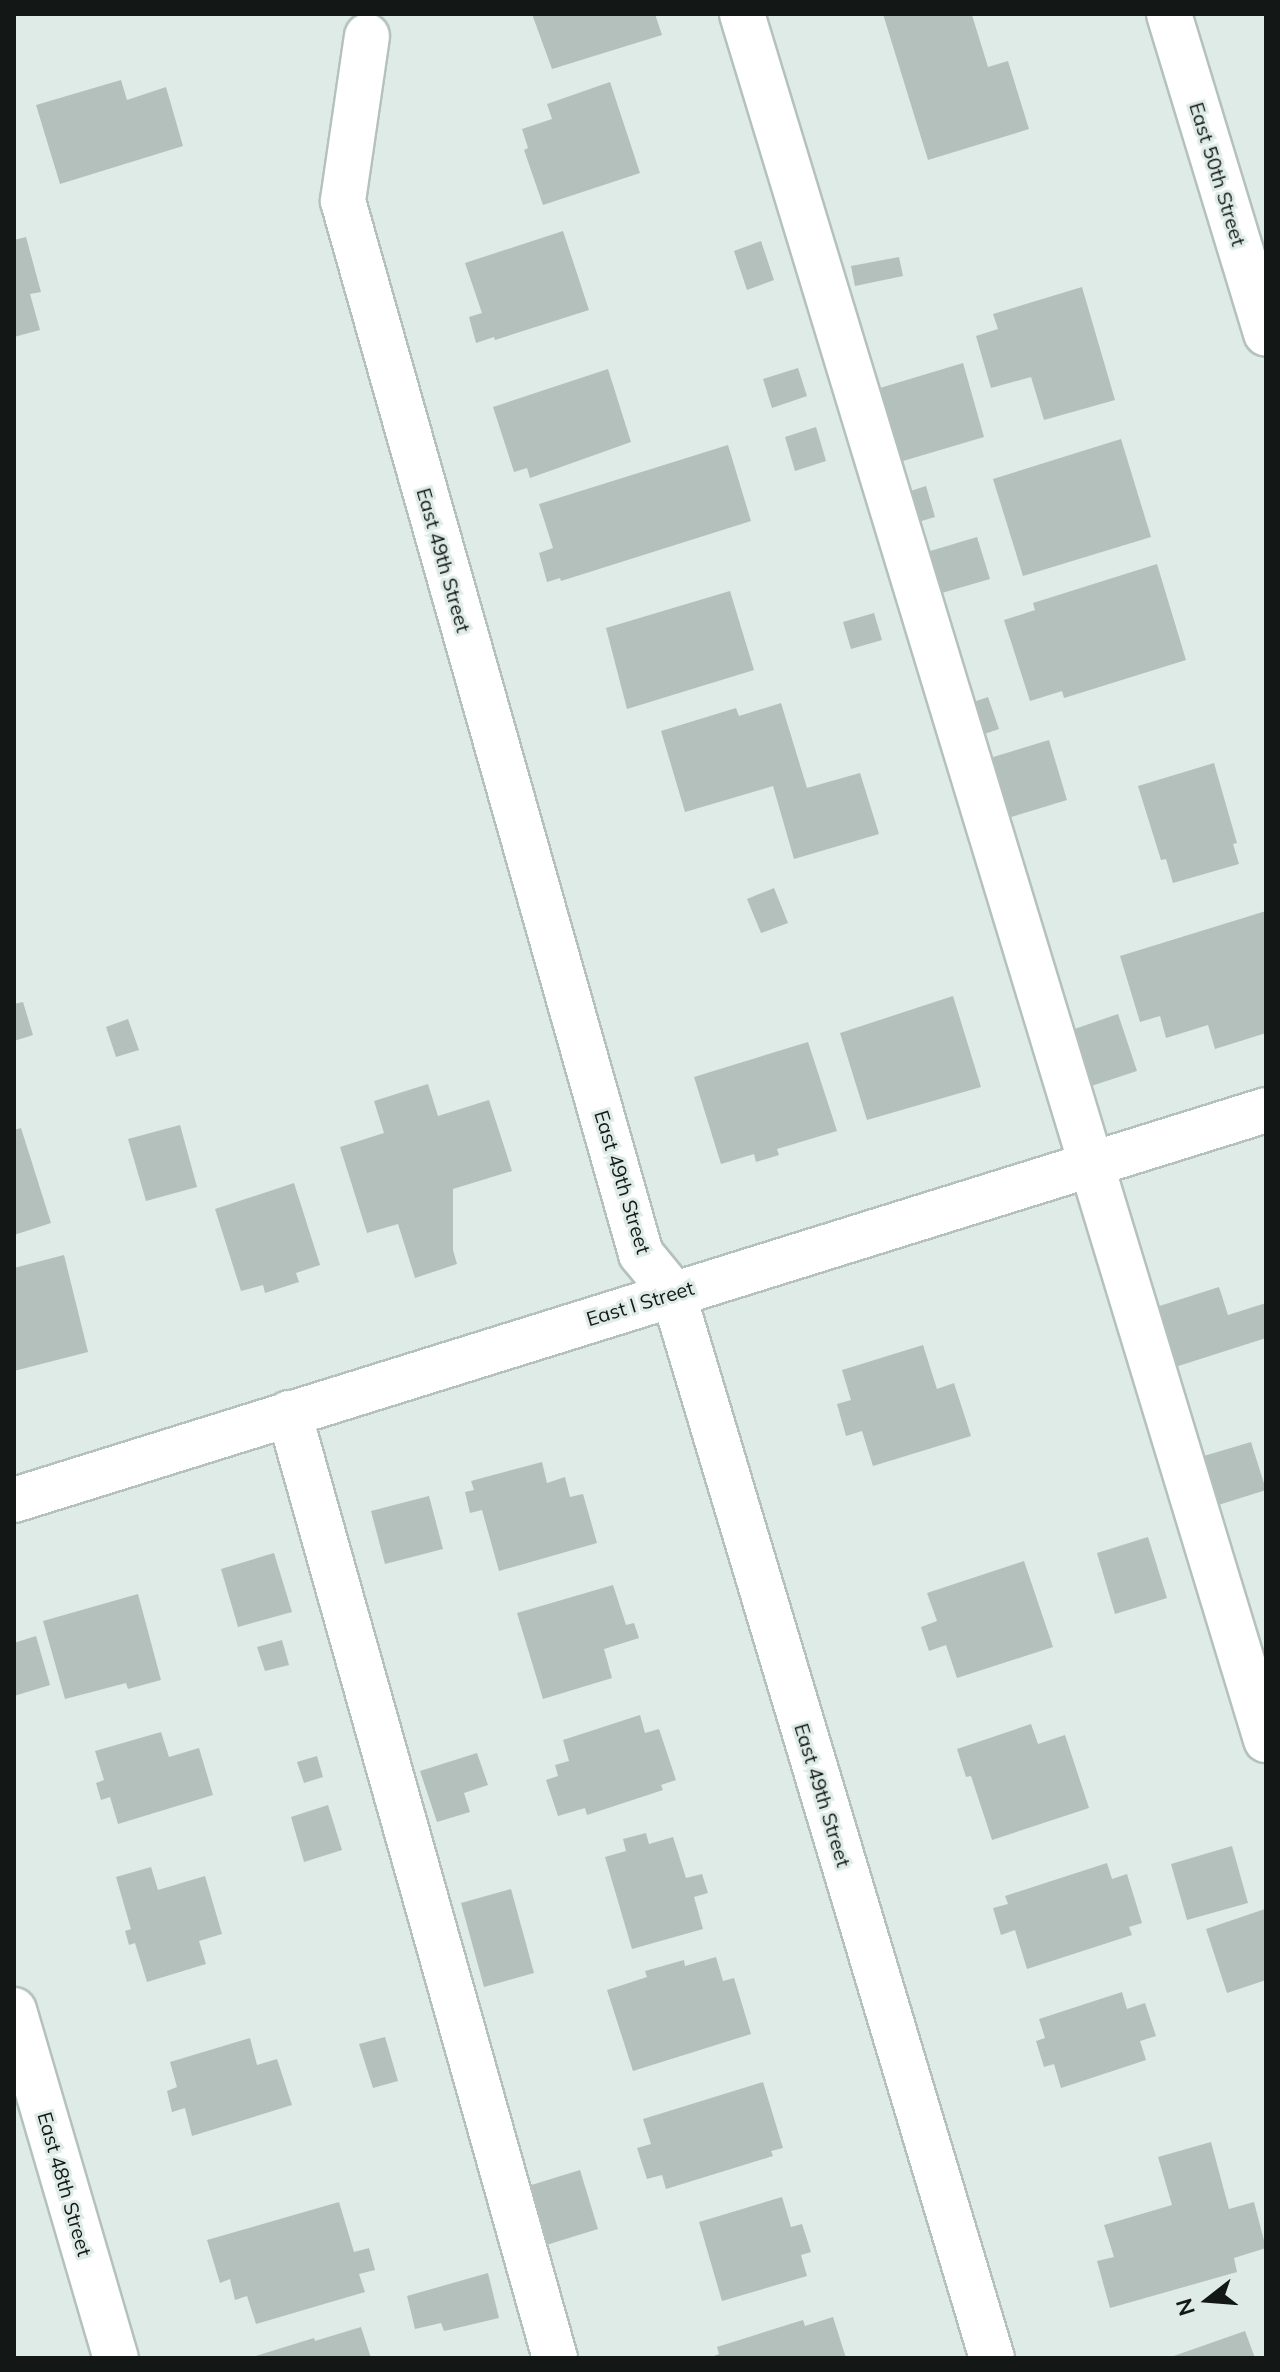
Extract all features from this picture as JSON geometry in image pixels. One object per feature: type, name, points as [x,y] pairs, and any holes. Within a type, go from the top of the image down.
[{"type":"street","points":[[742,14],[1266,1740]]},
{"type":"street","name":"East 50th Street","points":[[1169,14],[1266,334]]},
{"type":"street","name":"East 49th Street","points":[[367,36],[343,201],[641,1254],[673,1293],[992,2358]]},
{"type":"street","name":"East I Street","points":[[14,1500],[1266,1110]]},
{"type":"street","points":[[289,1413],[555,2358]]},
{"type":"street","name":"East 48th Street","points":[[14,2010],[116,2358]]},
{"type":"building","points":[[532,14],[655,14],[662,35],[552,69]]},
{"type":"building","points":[[883,14],[972,15],[988,67],[1008,61],[1029,129],[928,160]]},
{"type":"building","points":[[121,80],[127,100],[166,87],[183,146],[60,184],[36,105]]},
{"type":"building","points":[[610,82],[640,173],[543,205],[524,150],[528,148],[522,129],[552,119],[547,104]]},
{"type":"building","points":[[563,231],[589,310],[495,340],[494,337],[476,343],[469,317],[482,313],[465,263]]},
{"type":"building","points":[[26,237],[41,292],[30,294],[40,330],[14,337],[14,240]]},
{"type":"building","points":[[761,241],[774,280],[747,290],[734,251]]},
{"type":"building","points":[[899,257],[903,276],[855,286],[851,266]]},
{"type":"building","points":[[1082,287],[1115,400],[1044,420],[1031,377],[991,388],[976,336],[998,329],[993,314]]},
{"type":"building","points":[[963,363],[984,437],[893,464],[870,391]]},
{"type":"building","points":[[798,368],[807,396],[772,408],[763,379]]},
{"type":"building","points":[[608,369],[631,442],[530,478],[527,468],[514,472],[493,407]]},
{"type":"building","points":[[816,427],[826,461],[795,471],[785,437]]},
{"type":"building","points":[[1121,439],[1151,537],[1023,576],[993,479]]},
{"type":"building","points":[[728,445],[751,521],[561,581],[560,578],[547,582],[539,553],[553,548],[539,504]]},
{"type":"building","points":[[926,486],[935,517],[908,525],[898,495]]},
{"type":"building","points":[[977,537],[990,579],[928,597],[917,555]]},
{"type":"building","points":[[1157,564],[1186,660],[1064,698],[1062,691],[1030,701],[1004,620],[1035,610],[1033,603]]},
{"type":"building","points":[[730,591],[754,670],[627,709],[606,628]]},
{"type":"building","points":[[874,613],[882,640],[851,649],[843,622]]},
{"type":"building","points":[[988,697],[999,729],[970,739],[959,707]]},
{"type":"building","points":[[781,703],[807,788],[860,773],[879,834],[794,859],[773,786],[685,812],[661,731],[736,708],[739,716]]},
{"type":"building","points":[[1049,740],[1067,800],[998,821],[980,761]]},
{"type":"building","points":[[1214,763],[1237,843],[1233,844],[1239,864],[1173,883],[1166,859],[1161,860],[1138,786]]},
{"type":"building","points":[[774,888],[788,923],[761,933],[747,899]]},
{"type":"building","points":[[1266,911],[1266,1033],[1215,1049],[1208,1025],[1166,1038],[1160,1016],[1140,1022],[1120,956]]},
{"type":"building","points":[[953,996],[981,1087],[867,1120],[840,1033]]},
{"type":"building","points":[[23,1002],[33,1035],[14,1041],[14,1004]]},
{"type":"building","points":[[1118,1014],[1137,1071],[1079,1090],[1060,1034]]},
{"type":"building","points":[[128,1019],[139,1050],[116,1057],[106,1027]]},
{"type":"building","points":[[808,1042],[837,1131],[777,1149],[779,1155],[756,1162],[754,1154],[721,1164],[694,1077]]},
{"type":"building","points":[[428,1084],[438,1116],[489,1100],[512,1171],[453,1189],[453,1250],[457,1264],[415,1278],[398,1224],[367,1233],[340,1147],[384,1133],[374,1101]]},
{"type":"building","points":[[180,1125],[197,1187],[146,1201],[128,1139]]},
{"type":"building","points":[[21,1128],[51,1223],[14,1235],[14,1130]]},
{"type":"building","points":[[294,1183],[320,1265],[296,1273],[299,1282],[265,1293],[263,1285],[241,1291],[215,1209]]},
{"type":"building","points":[[64,1255],[88,1352],[14,1371],[14,1268]]},
{"type":"building","points":[[1219,1287],[1228,1315],[1266,1303],[1266,1338],[1169,1369],[1150,1309]]},
{"type":"building","points":[[923,1345],[937,1389],[954,1383],[971,1436],[873,1466],[862,1431],[846,1436],[837,1404],[851,1400],[842,1370]]},
{"type":"building","points":[[1251,1442],[1266,1490],[1212,1507],[1197,1458]]},
{"type":"building","points":[[542,1462],[547,1483],[565,1477],[570,1497],[583,1494],[597,1543],[499,1571],[482,1510],[470,1513],[465,1492],[474,1490],[471,1481]]},
{"type":"building","points":[[429,1496],[443,1549],[385,1564],[371,1511]]},
{"type":"building","points":[[1148,1537],[1167,1598],[1115,1614],[1097,1553]]},
{"type":"building","points":[[274,1553],[292,1612],[238,1627],[221,1569]]},
{"type":"building","points":[[1024,1561],[1053,1647],[957,1678],[946,1645],[929,1651],[921,1627],[937,1621],[927,1593]]},
{"type":"building","points":[[613,1585],[626,1625],[634,1623],[639,1638],[604,1649],[612,1678],[543,1699],[517,1613]]},
{"type":"building","points":[[138,1594],[161,1680],[128,1689],[126,1683],[65,1699],[43,1621]]},
{"type":"building","points":[[36,1636],[50,1685],[14,1696],[14,1643]]},
{"type":"building","points":[[282,1640],[289,1665],[265,1671],[257,1647]]},
{"type":"building","points":[[640,1715],[645,1733],[659,1729],[676,1780],[661,1785],[663,1790],[587,1815],[585,1808],[558,1816],[546,1780],[558,1776],[555,1765],[569,1761],[563,1740]]},
{"type":"building","points":[[1031,1724],[1038,1744],[1065,1735],[1089,1808],[992,1840],[971,1776],[966,1777],[957,1749]]},
{"type":"building","points":[[161,1732],[169,1757],[199,1748],[213,1795],[118,1824],[110,1797],[101,1800],[96,1783],[104,1780],[95,1751]]},
{"type":"building","points":[[477,1753],[488,1785],[464,1793],[470,1812],[437,1822],[420,1771]]},
{"type":"building","points":[[317,1756],[323,1777],[304,1783],[297,1762]]},
{"type":"building","points":[[328,1805],[342,1850],[304,1862],[291,1817]]},
{"type":"building","points":[[646,1833],[649,1844],[673,1837],[686,1878],[702,1874],[708,1893],[694,1897],[703,1929],[632,1949],[605,1857],[626,1851],[623,1839]]},
{"type":"building","points":[[1232,1846],[1248,1903],[1187,1920],[1171,1864]]},
{"type":"building","points":[[1107,1863],[1112,1879],[1127,1874],[1142,1923],[1129,1927],[1132,1935],[1027,1969],[1015,1930],[1001,1935],[993,1908],[1008,1904],[1005,1896]]},
{"type":"building","points":[[151,1867],[158,1890],[205,1876],[222,1934],[199,1941],[206,1964],[147,1982],[135,1943],[129,1945],[125,1931],[131,1929],[116,1877]]},
{"type":"building","points":[[511,1889],[534,1973],[484,1987],[461,1903]]},
{"type":"building","points":[[1265,1909],[1266,1980],[1227,1993],[1206,1929]]},
{"type":"building","points":[[716,1957],[723,1981],[734,1978],[751,2034],[633,2071],[607,1990],[647,1977],[645,1971],[684,1960],[685,1966]]},
{"type":"building","points":[[1122,1992],[1127,2009],[1145,2003],[1156,2036],[1140,2041],[1146,2060],[1061,2088],[1054,2064],[1044,2067],[1036,2041],[1045,2038],[1039,2019]]},
{"type":"building","points":[[385,2037],[398,2081],[373,2088],[359,2044]]},
{"type":"building","points":[[250,2038],[257,2065],[277,2059],[292,2105],[192,2136],[185,2108],[172,2112],[167,2091],[177,2087],[170,2062]]},
{"type":"building","points":[[763,2082],[783,2148],[771,2151],[773,2156],[666,2189],[662,2175],[647,2179],[637,2148],[651,2144],[643,2119]]},
{"type":"building","points":[[1211,2142],[1229,2209],[1254,2202],[1266,2248],[1234,2258],[1237,2272],[1110,2308],[1097,2261],[1114,2257],[1104,2225],[1172,2205],[1158,2157]]},
{"type":"building","points":[[580,2170],[598,2229],[543,2246],[525,2187]]},
{"type":"building","points":[[782,2197],[791,2227],[802,2224],[811,2252],[801,2255],[807,2276],[722,2301],[699,2222]]},
{"type":"building","points":[[339,2202],[354,2252],[369,2248],[375,2270],[359,2274],[365,2292],[256,2324],[247,2296],[235,2300],[230,2279],[220,2283],[207,2240]]},
{"type":"building","points":[[488,2273],[499,2318],[444,2331],[441,2323],[415,2329],[407,2296]]},
{"type":"building","points":[[833,2317],[846,2358],[709,2358],[719,2354],[717,2347],[803,2320],[805,2326]]},
{"type":"building","points":[[361,2327],[371,2358],[249,2358],[314,2338],[315,2341]]},
{"type":"building","points":[[1245,2331],[1255,2358],[1168,2358]]}]
